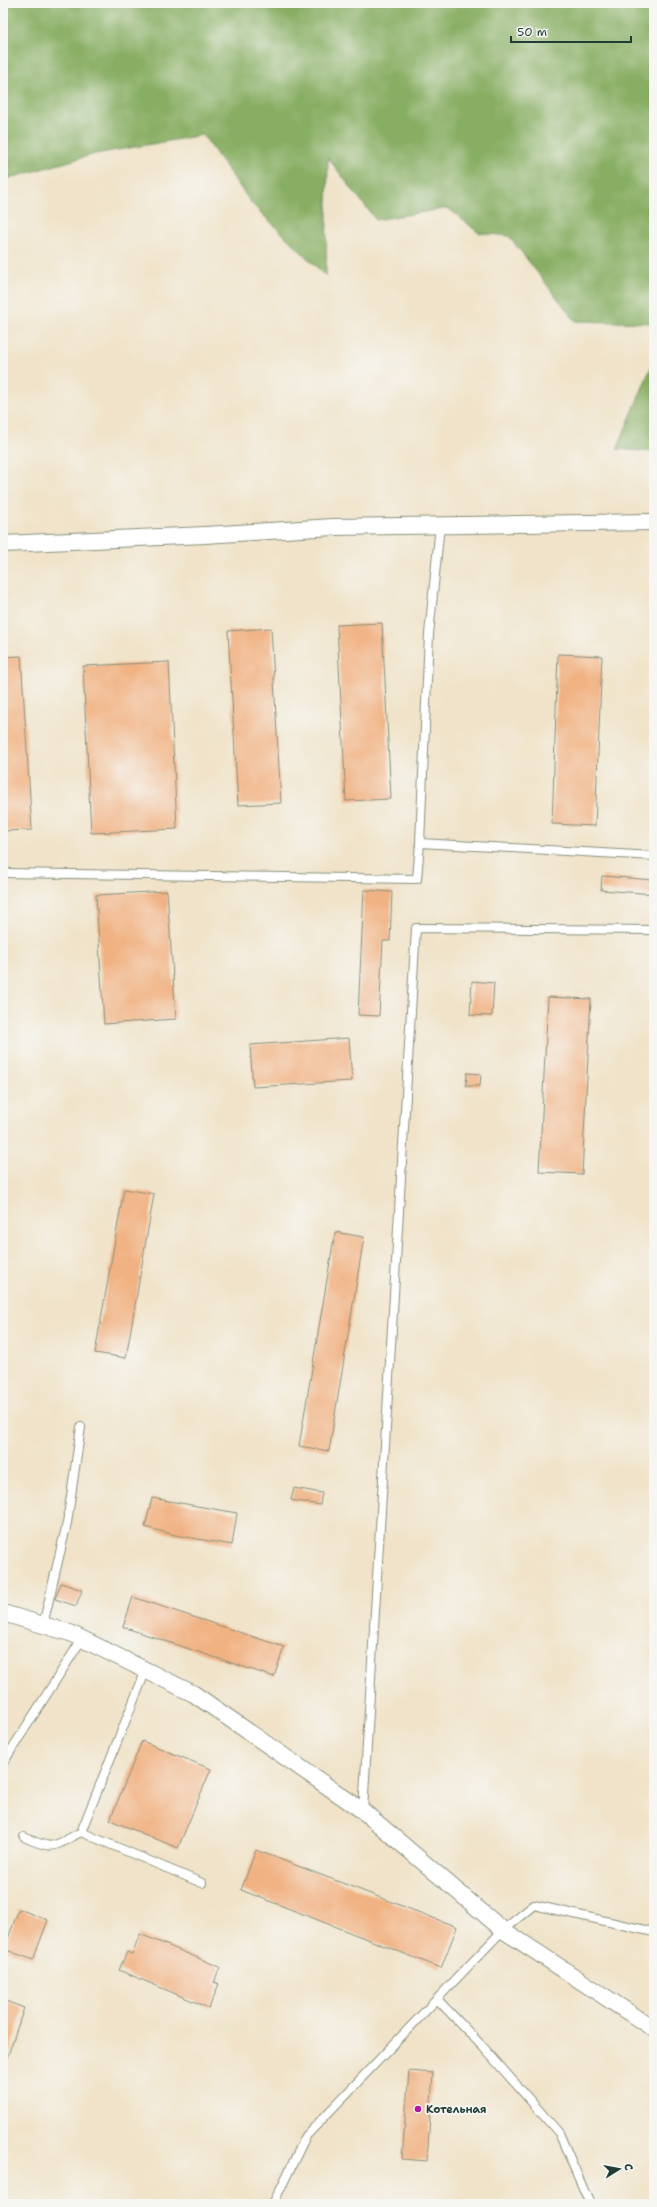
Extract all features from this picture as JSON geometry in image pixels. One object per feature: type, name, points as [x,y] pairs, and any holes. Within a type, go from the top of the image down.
[{"type":"street","points":[[3,544],[205,535],[333,527],[654,522]]},
{"type":"street","points":[[3,1613],[70,1633],[194,1694],[363,1811],[503,1930],[654,2028]]},
{"type":"lane","points":[[3,873],[417,879],[420,843],[429,634],[440,525]]},
{"type":"lane","points":[[420,843],[654,856]]},
{"type":"lane","points":[[363,1811],[416,928],[654,930]]},
{"type":"lane","points":[[43,1625],[67,1523],[81,1427]]},
{"type":"lane","points":[[3,1763],[82,1639]]},
{"type":"lane","points":[[24,1837],[46,1847],[81,1832],[146,1670]]},
{"type":"lane","points":[[81,1832],[202,1883]]},
{"type":"lane","points":[[273,2204],[306,2136],[503,1930],[534,1906],[654,1932]]},
{"type":"lane","points":[[438,1999],[484,2048],[558,2133],[590,2204]]},
{"type":"green space","points":[[3,3],[654,3],[654,323],[575,321],[509,236],[479,233],[448,208],[376,220],[328,158],[326,276],[252,204],[203,135],[95,154],[3,180]]},
{"type":"green space","points":[[654,360],[654,452],[617,449]]},
{"type":"building","points":[[382,623],[391,799],[346,801],[337,625]]},
{"type":"building","points":[[271,628],[281,803],[238,805],[228,631]]},
{"type":"building","points":[[558,654],[602,656],[595,826],[552,824]]},
{"type":"building","points":[[21,656],[32,830],[3,831],[3,657]]},
{"type":"building","points":[[169,662],[177,829],[91,833],[83,666]]},
{"type":"building","points":[[602,876],[654,880],[654,894],[601,890]]},
{"type":"building","points":[[364,890],[392,892],[390,941],[383,941],[379,1016],[358,1015]]},
{"type":"building","points":[[167,891],[176,1019],[104,1024],[96,895]]},
{"type":"building","points":[[472,981],[494,983],[492,1016],[470,1015]]},
{"type":"building","points":[[548,997],[591,999],[582,1174],[539,1172]]},
{"type":"building","points":[[349,1038],[352,1081],[253,1087],[250,1045]]},
{"type":"building","points":[[467,1073],[481,1074],[480,1086],[466,1086]]},
{"type":"building","points":[[124,1189],[154,1194],[126,1358],[95,1353]]},
{"type":"building","points":[[335,1232],[364,1237],[329,1451],[299,1446]]},
{"type":"building","points":[[294,1488],[322,1493],[320,1505],[291,1500]]},
{"type":"building","points":[[152,1498],[237,1513],[232,1545],[175,1535],[145,1527]]},
{"type":"building","points":[[61,1583],[82,1590],[76,1606],[55,1599]]},
{"type":"building","points":[[133,1597],[284,1647],[274,1677],[123,1627]]},
{"type":"building","points":[[142,1741],[211,1769],[178,1848],[110,1820]]},
{"type":"building","points":[[256,1850],[457,1927],[441,1968],[241,1890]]},
{"type":"building","points":[[19,1909],[48,1920],[33,1960],[4,1949]]},
{"type":"building","points":[[140,1934],[220,1967],[214,1982],[219,1984],[209,2008],[119,1970],[127,1952],[132,1954]]},
{"type":"building","points":[[3,2000],[24,2008],[5,2064],[3,2064]]},
{"type":"building","name":"Котельная","points":[[409,2071],[433,2073],[427,2161],[402,2159]]},
{"type":"place","name":"Котельная","points":[[418,2109]]}]
